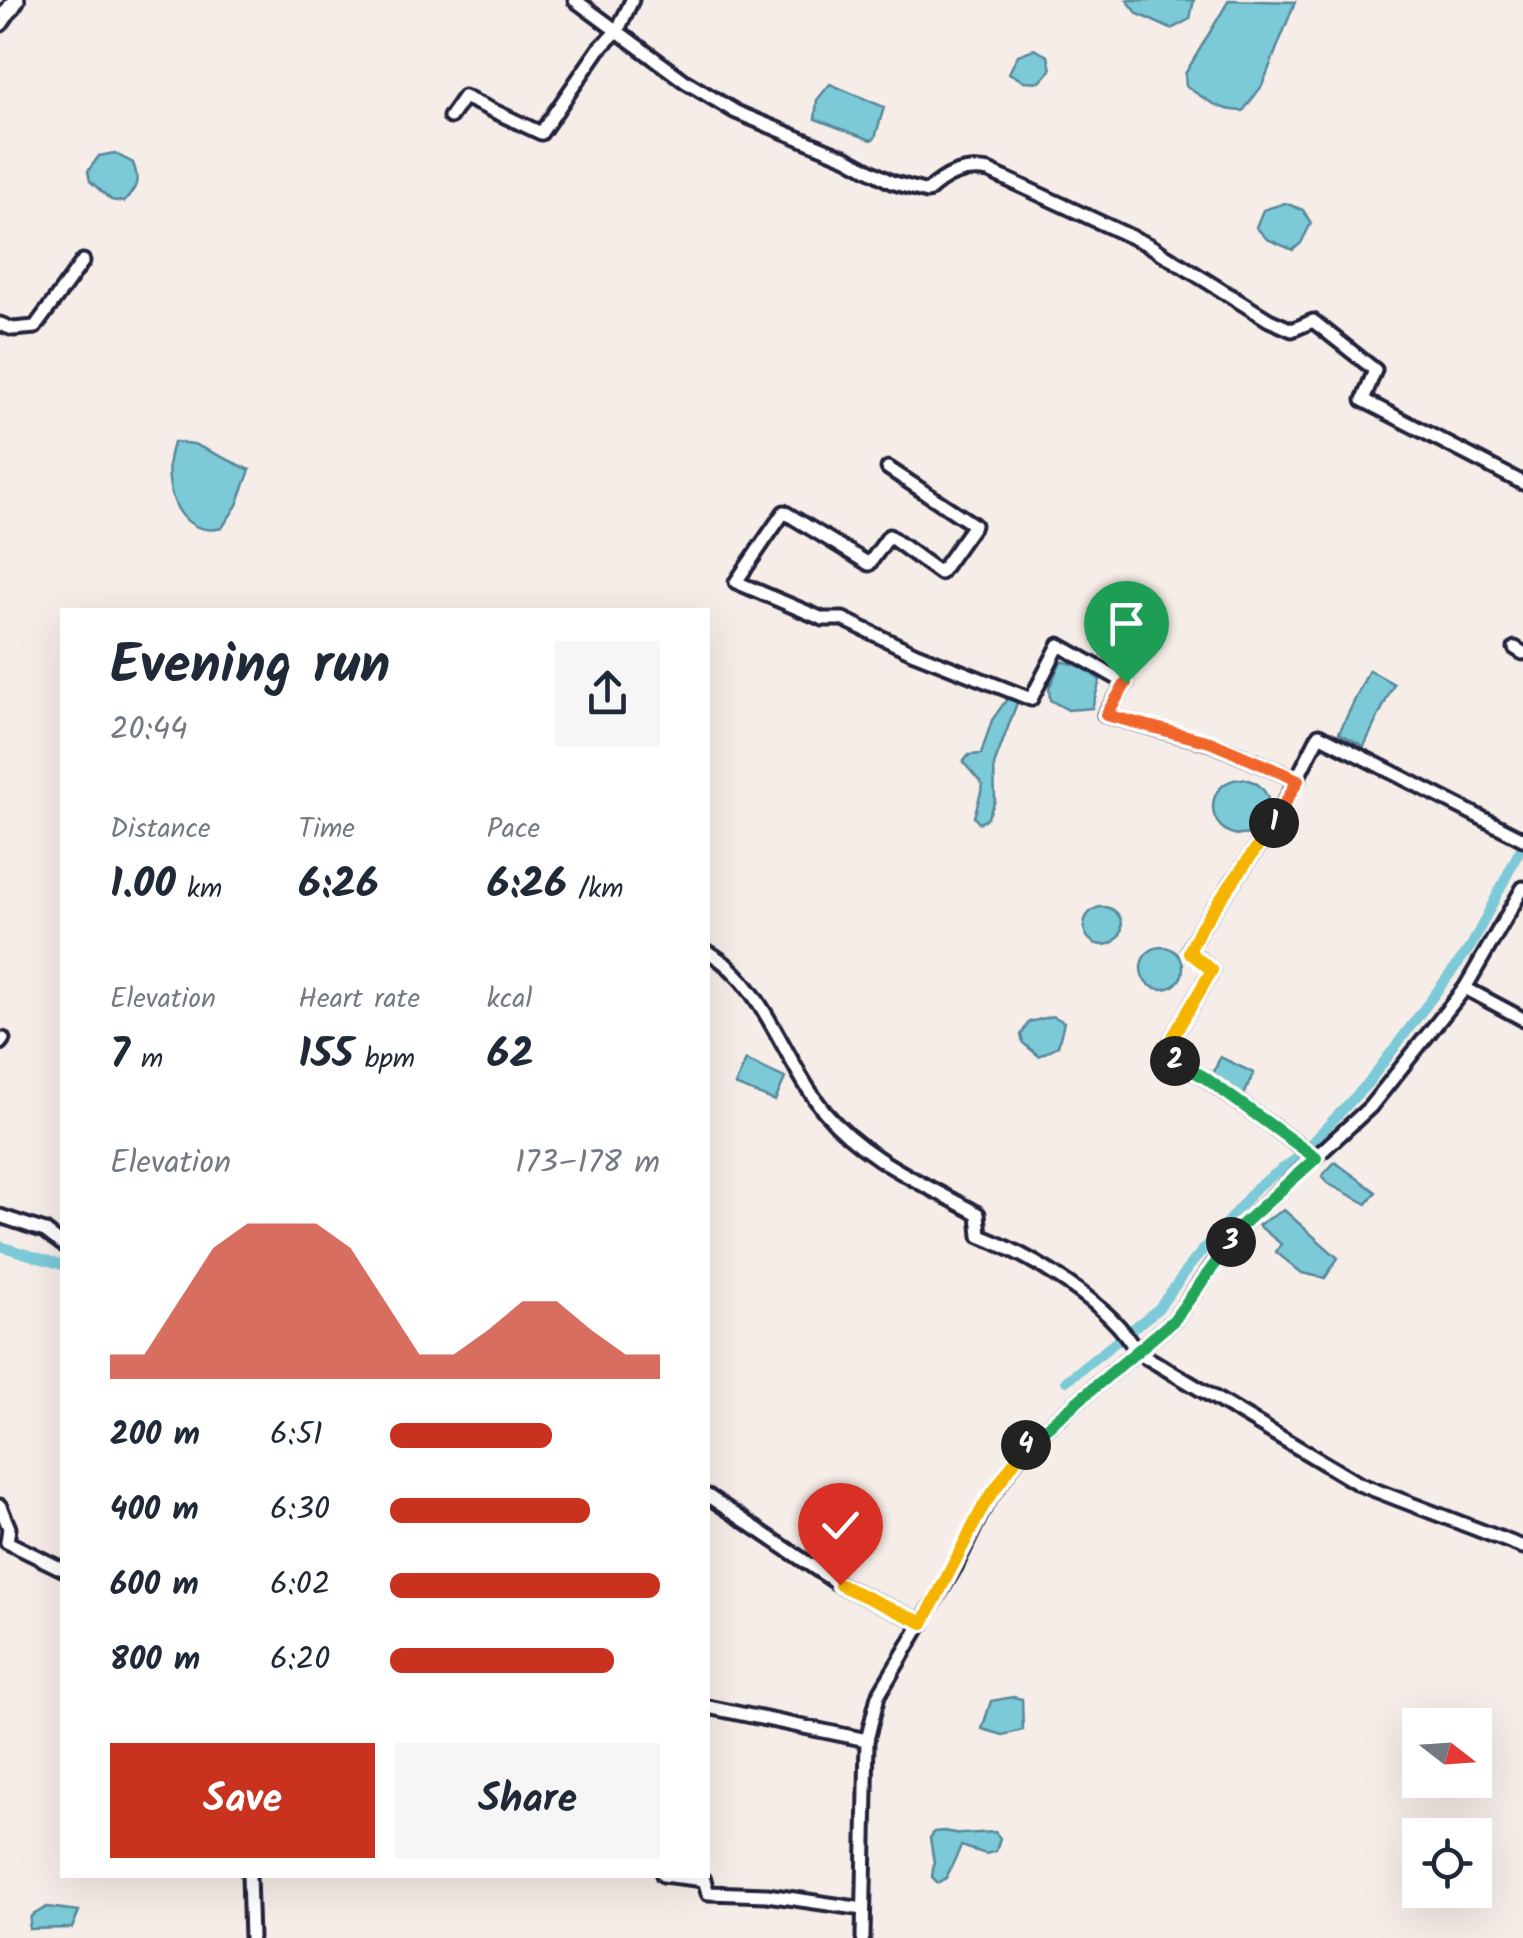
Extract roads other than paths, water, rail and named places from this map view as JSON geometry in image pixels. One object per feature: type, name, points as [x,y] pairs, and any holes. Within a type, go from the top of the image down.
[{"type":"main road","points":[[0,23],[16,0]]},
{"type":"street","points":[[575,0],[724,106],[847,158],[891,182],[926,192],[970,167],[989,171],[1149,245],[1269,320],[1292,330],[1313,322],[1375,370],[1363,400],[1523,483]]},
{"type":"street","points":[[450,117],[464,97],[541,134],[606,38],[618,30],[632,0]]},
{"type":"street","points":[[0,324],[35,327],[83,261]]},
{"type":"street","points":[[888,468],[974,525],[940,574],[890,536],[869,564],[784,512],[736,582],[823,618],[843,619],[1031,700],[1059,646],[1126,683],[1106,715],[1210,742],[1298,780]]},
{"type":"street","points":[[1314,1156],[1204,1077],[1169,1058],[1173,1037],[1212,970],[1189,952],[1298,780],[1319,735],[1523,839]]},
{"type":"street","points":[[862,1938],[868,1740],[878,1696],[984,1505],[1027,1444],[1174,1320],[1241,1226],[1370,1106],[1465,988],[1523,888]]},
{"type":"street","points":[[710,954],[740,978],[825,1112],[874,1158],[978,1214],[980,1236],[1082,1293],[1117,1322],[1136,1351],[1360,1484],[1523,1547]]},
{"type":"street","points":[[1465,988],[1523,1019]]},
{"type":"street","points":[[0,1216],[45,1230],[60,1242]]},
{"type":"street","points":[[710,1497],[840,1585],[920,1622]]},
{"type":"street","points":[[0,1506],[10,1528],[7,1542],[60,1568]]},
{"type":"street","points":[[710,1707],[868,1740]]},
{"type":"street","points":[[249,1878],[251,1938]]},
{"type":"street","points":[[688,1878],[704,1880],[708,1893],[767,1895],[862,1909]]},
{"type":"water","points":[[1127,0],[1194,0],[1190,19],[1171,29],[1138,14]]},
{"type":"water","points":[[1229,0],[1295,2],[1262,86],[1243,111],[1219,107],[1186,86],[1185,74]]},
{"type":"water","points":[[1034,49],[1048,56],[1051,70],[1040,82],[1023,81],[1009,73],[1018,55]]},
{"type":"water","points":[[830,84],[884,107],[875,138],[871,140],[815,119],[817,100]]},
{"type":"water","points":[[114,153],[133,163],[136,175],[134,188],[124,202],[111,200],[90,181],[88,171],[99,156]]},
{"type":"water","points":[[1285,203],[1303,210],[1311,223],[1293,250],[1267,239],[1256,227],[1263,210]]},
{"type":"water","points":[[174,442],[194,444],[250,470],[237,505],[222,528],[206,529],[192,524],[174,502],[168,471]]},
{"type":"water","points":[[1061,661],[1081,666],[1100,680],[1092,708],[1068,710],[1050,700],[1049,688]]},
{"type":"water","points":[[1369,670],[1394,684],[1364,746],[1339,733]]},
{"type":"water","points":[[1007,699],[1018,700],[994,765],[995,801],[987,819],[979,823],[974,817],[983,785],[963,762],[969,755],[981,754],[992,720]]},
{"type":"water","points":[[1241,779],[1261,787],[1269,807],[1261,827],[1241,835],[1221,827],[1213,807],[1221,787]]},
{"type":"water","points":[[1103,907],[1116,913],[1122,926],[1116,939],[1103,945],[1090,939],[1084,926],[1090,913]]},
{"type":"water","points":[[1162,947],[1177,953],[1183,968],[1177,983],[1162,989],[1147,983],[1141,968],[1147,953]]},
{"type":"water","points":[[1053,1016],[1064,1022],[1058,1046],[1039,1056],[1023,1043],[1021,1035],[1029,1022]]},
{"type":"water","points":[[1220,1057],[1254,1073],[1243,1097],[1221,1087],[1212,1077]]},
{"type":"water","points":[[746,1060],[785,1078],[775,1101],[735,1085]]},
{"type":"water","points":[[1335,1162],[1376,1192],[1367,1204],[1327,1183],[1322,1176]]},
{"type":"water","points":[[1284,1210],[1338,1258],[1325,1278],[1302,1273],[1276,1252],[1281,1244],[1258,1225]]},
{"type":"water","points":[[1022,1699],[1023,1730],[1003,1735],[982,1729],[991,1701]]},
{"type":"water","points":[[934,1832],[995,1832],[1000,1838],[996,1851],[986,1854],[961,1846],[946,1878],[938,1883],[932,1877],[930,1838]]},
{"type":"water","points":[[47,1907],[79,1911],[72,1928],[29,1929],[31,1916]]},
{"type":"waterway","points":[[1066,1381],[1158,1309],[1257,1187],[1297,1158],[1368,1083],[1471,946],[1523,844]]},
{"type":"waterway","points":[[0,1246],[60,1264]]}]
